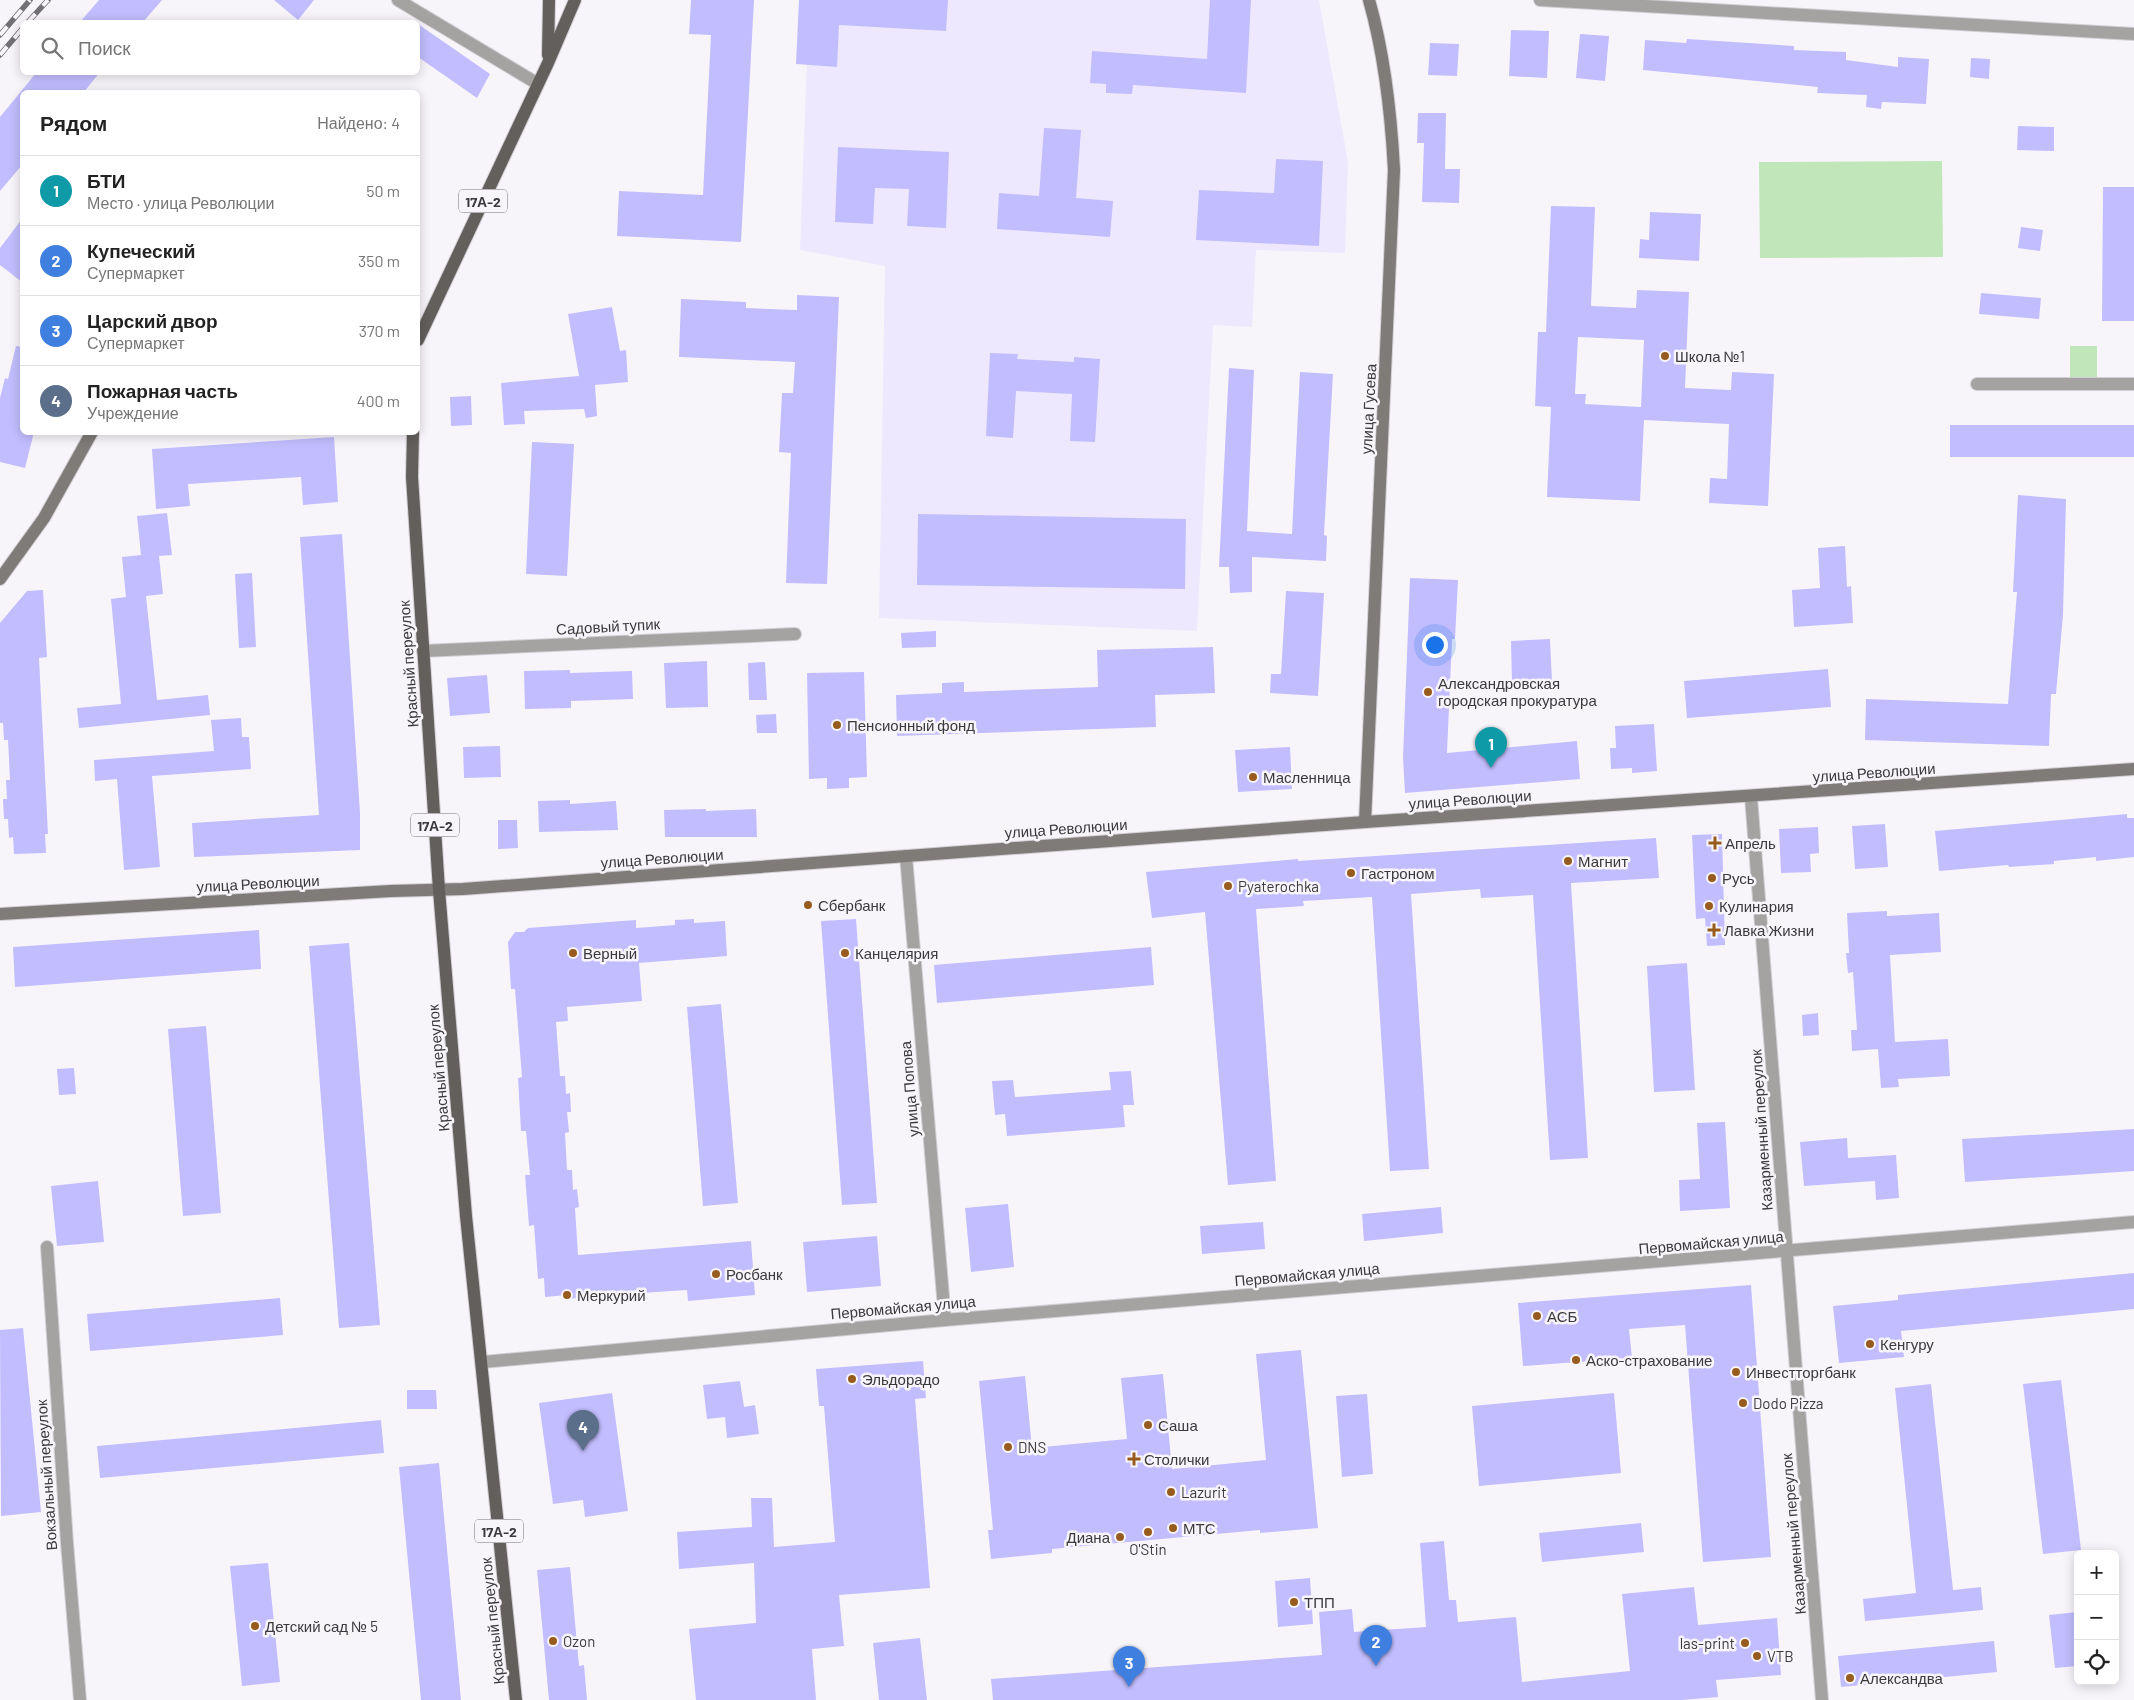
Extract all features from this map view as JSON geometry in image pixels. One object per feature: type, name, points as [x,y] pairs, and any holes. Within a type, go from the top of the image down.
[{"type":"main road","points":[[548,62],[549,0]]},
{"type":"main road","points":[[548,62],[575,0]]},
{"type":"main road","name":"улица Гусева","points":[[1365,822],[1394,170],[1390,105],[1376,24],[1369,0]]},
{"type":"main road","name":"17А-2","points":[[420,336],[548,62]]},
{"type":"main road","points":[[0,579],[44,518],[90,435]]},
{"type":"main road","name":"Красный переулок","points":[[413,435],[412,477],[439,890],[466,1216],[516,1700]]},
{"type":"main road","name":"улица Революции","points":[[0,914],[439,890],[1365,822],[1751,797],[2134,769]]},
{"type":"street","points":[[398,0],[538,84]]},
{"type":"street","points":[[1540,0],[2134,34]]},
{"type":"street","points":[[1977,384],[2134,384]]},
{"type":"street","name":"Садовый тупик","points":[[423,652],[795,634]]},
{"type":"street","name":"Казарменный переулок","points":[[1751,797],[1822,1700]]},
{"type":"street","name":"улица Попова","points":[[906,856],[945,1320]]},
{"type":"street","name":"Первомайская улица","points":[[482,1362],[945,1320],[2134,1222]]},
{"type":"street","name":"Вокзальный переулок","points":[[47,1247],[67,1543],[80,1700]]},
{"type":"shaded area","points":[[809,0],[1319,0],[1348,162],[1345,253],[1256,250],[1252,327],[1213,325],[1197,631],[879,618],[885,266],[800,250]]},
{"type":"green space","points":[[1942,161],[1943,257],[1760,258],[1759,162]]},
{"type":"green space","points":[[2070,346],[2097,346],[2097,377],[2070,377]]},
{"type":"building","points":[[99,0],[162,0],[145,20],[82,20]]},
{"type":"building","points":[[274,0],[314,0],[298,20]]},
{"type":"building","points":[[691,0],[754,0],[741,242],[617,236],[619,191],[703,195],[711,35],[689,34]]},
{"type":"building","points":[[799,0],[948,0],[946,31],[839,25],[837,67],[796,64]]},
{"type":"building","points":[[1210,0],[1251,0],[1246,93],[1133,85],[1132,94],[1106,93],[1106,84],[1090,83],[1092,51],[1207,59]]},
{"type":"building","points":[[420,25],[490,74],[477,98],[420,58]]},
{"type":"building","points":[[1511,30],[1549,31],[1547,78],[1509,76]]},
{"type":"building","points":[[1580,34],[1609,36],[1605,81],[1576,78]]},
{"type":"building","points":[[1687,39],[1794,46],[1794,50],[1846,52],[1846,60],[1898,67],[1898,57],[1929,59],[1926,104],[1882,102],[1881,109],[1866,107],[1867,95],[1817,93],[1818,87],[1643,70],[1645,40],[1686,43]]},
{"type":"building","points":[[1430,43],[1459,44],[1457,76],[1428,75]]},
{"type":"building","points":[[1971,58],[1990,59],[1989,79],[1970,77]]},
{"type":"building","points":[[35,75],[98,75],[86,90],[22,90]]},
{"type":"building","points":[[20,93],[20,167],[0,191],[0,117]]},
{"type":"building","points":[[1418,113],[1446,113],[1445,169],[1460,169],[1459,203],[1422,202],[1424,143],[1417,143]]},
{"type":"building","points":[[2018,126],[2054,127],[2054,151],[2017,150]]},
{"type":"building","points":[[1044,128],[1081,130],[1076,198],[1113,201],[1110,237],[997,229],[999,193],[1039,196]]},
{"type":"building","points":[[838,147],[949,152],[946,228],[907,226],[909,189],[875,188],[873,224],[835,222]]},
{"type":"building","points":[[1276,159],[1323,161],[1319,246],[1196,240],[1199,190],[1274,193]]},
{"type":"building","points":[[2103,187],[2134,187],[2134,321],[2102,321]]},
{"type":"building","name":"Школа №1","points":[[1551,206],[1595,207],[1591,306],[1636,308],[1637,290],[1689,292],[1685,388],[1731,390],[1732,372],[1774,374],[1768,506],[1709,503],[1710,478],[1727,479],[1729,424],[1644,420],[1640,501],[1547,497],[1551,407],[1535,406],[1538,332],[1546,332]],"holes":[[[1578,337],[1644,340],[1641,407],[1585,404],[1586,394],[1575,394]]]},
{"type":"building","points":[[1650,212],[1701,214],[1699,261],[1639,258],[1640,239],[1649,240]]},
{"type":"building","points":[[20,222],[20,280],[0,265],[0,248]]},
{"type":"building","points":[[2021,227],[2043,230],[2040,251],[2018,248]]},
{"type":"building","points":[[1981,293],[2041,298],[2039,319],[1979,314]]},
{"type":"building","points":[[797,295],[839,297],[827,584],[786,583],[791,453],[779,452],[782,393],[793,393],[795,362],[679,357],[681,299],[746,302],[746,308],[797,310]]},
{"type":"building","points":[[612,307],[620,351],[626,350],[628,382],[595,385],[597,416],[586,418],[584,409],[524,411],[525,424],[504,425],[501,383],[579,376],[568,314]]},
{"type":"building","points":[[16,346],[20,347],[20,435],[33,435],[25,468],[0,462],[0,398],[5,378],[8,379]]},
{"type":"building","points":[[990,353],[1018,354],[1017,359],[1074,362],[1074,357],[1100,359],[1095,442],[1070,441],[1072,394],[1016,391],[1013,438],[986,436]]},
{"type":"building","points":[[1229,368],[1254,370],[1247,531],[1292,534],[1300,372],[1333,374],[1324,535],[1327,536],[1326,561],[1252,557],[1252,592],[1230,593],[1229,567],[1219,567]]},
{"type":"building","points":[[471,396],[472,425],[451,426],[450,397]]},
{"type":"building","points":[[1950,425],[2134,425],[2134,457],[1950,457]]},
{"type":"building","points":[[334,437],[338,502],[303,505],[301,477],[188,484],[190,506],[156,509],[152,449]]},
{"type":"building","points":[[532,442],[574,444],[567,576],[526,574]]},
{"type":"building","points":[[2018,495],[2066,499],[2063,615],[2056,694],[2051,694],[2049,746],[1865,740],[1866,699],[2008,704],[2017,592],[2013,592]]},
{"type":"building","points":[[167,513],[172,555],[159,556],[163,594],[146,596],[157,700],[208,695],[210,715],[79,728],[77,708],[121,704],[111,599],[126,597],[122,557],[141,555],[137,516]]},
{"type":"building","points":[[918,514],[1186,519],[1185,589],[917,585]]},
{"type":"building","points":[[342,534],[360,813],[360,850],[194,857],[192,823],[319,815],[300,537]]},
{"type":"building","points":[[1845,546],[1847,587],[1851,586],[1853,623],[1794,627],[1792,590],[1820,588],[1818,548]]},
{"type":"building","points":[[252,573],[256,647],[239,648],[235,574]]},
{"type":"building","points":[[1410,578],[1458,580],[1455,639],[1452,639],[1447,753],[1577,741],[1580,779],[1405,793],[1403,757]]},
{"type":"building","points":[[43,590],[47,657],[39,658],[48,834],[45,834],[46,853],[14,854],[13,837],[9,838],[8,819],[4,819],[3,799],[7,799],[6,780],[10,780],[8,740],[4,740],[3,723],[0,723],[0,623],[27,591]]},
{"type":"building","points":[[1286,591],[1324,593],[1318,696],[1270,693],[1271,674],[1281,674]]},
{"type":"building","points":[[936,631],[936,647],[902,648],[901,633]]},
{"type":"building","points":[[1550,639],[1552,682],[1512,683],[1511,641]]},
{"type":"building","points":[[1213,647],[1215,693],[1155,695],[1156,727],[897,736],[896,695],[942,693],[942,683],[964,682],[964,692],[1098,687],[1097,650]]},
{"type":"building","points":[[707,661],[708,707],[666,708],[664,663]]},
{"type":"building","points":[[765,662],[767,700],[749,700],[748,663]]},
{"type":"building","points":[[1828,669],[1831,707],[1687,718],[1684,681]]},
{"type":"building","points":[[570,670],[570,673],[632,671],[633,699],[571,701],[571,708],[525,709],[524,671]]},
{"type":"building","name":"Пенсионный фонд","points":[[864,672],[867,777],[849,778],[849,788],[827,789],[827,778],[809,779],[807,673]]},
{"type":"building","points":[[487,675],[490,713],[450,716],[447,678]]},
{"type":"building","points":[[776,714],[777,733],[757,733],[756,715]]},
{"type":"building","points":[[241,718],[242,737],[249,737],[251,769],[152,776],[160,867],[124,870],[117,779],[95,781],[94,760],[214,751],[211,720]]},
{"type":"building","points":[[1654,724],[1657,771],[1632,773],[1632,768],[1611,769],[1610,748],[1616,748],[1615,726]]},
{"type":"building","points":[[500,746],[501,777],[464,778],[463,747]]},
{"type":"building","points":[[1290,747],[1292,789],[1238,792],[1235,750]]},
{"type":"building","points":[[570,800],[570,804],[616,801],[618,830],[539,832],[538,801]]},
{"type":"building","points":[[706,809],[706,811],[756,809],[757,837],[665,837],[664,810]]},
{"type":"building","points":[[2127,814],[2127,818],[2134,818],[2134,857],[2096,861],[2096,857],[2054,861],[2054,864],[2009,867],[2008,865],[1939,871],[1935,831]]},
{"type":"building","points":[[498,820],[517,820],[518,848],[498,849]]},
{"type":"building","points":[[1885,824],[1888,867],[1855,869],[1852,826]]},
{"type":"building","points":[[1818,827],[1819,853],[1810,854],[1811,872],[1781,873],[1779,829]]},
{"type":"building","points":[[1722,834],[1725,945],[1707,946],[1705,918],[1696,919],[1692,835]]},
{"type":"building","points":[[1656,838],[1659,878],[1571,883],[1588,1158],[1550,1160],[1533,895],[1481,898],[1480,889],[1411,894],[1429,1169],[1390,1171],[1372,897],[1303,901],[1304,906],[1256,909],[1276,1181],[1228,1185],[1205,912],[1152,918],[1146,872],[1298,859],[1298,861]]},
{"type":"building","points":[[1887,911],[1887,916],[1939,913],[1941,952],[1890,955],[1895,1042],[1948,1039],[1950,1076],[1898,1079],[1899,1087],[1881,1088],[1878,1049],[1852,1051],[1851,1030],[1857,1030],[1853,972],[1848,973],[1846,953],[1849,953],[1847,913]]},
{"type":"building","points":[[694,919],[694,923],[725,921],[727,956],[639,963],[642,1001],[567,1007],[568,1021],[556,1022],[560,1076],[565,1076],[566,1094],[570,1093],[571,1112],[567,1112],[569,1132],[565,1133],[567,1170],[572,1170],[573,1190],[577,1189],[579,1207],[575,1208],[578,1255],[751,1241],[755,1295],[688,1301],[687,1290],[641,1293],[641,1290],[584,1294],[585,1297],[568,1299],[567,1295],[545,1297],[544,1278],[538,1279],[534,1225],[529,1226],[525,1175],[530,1175],[526,1131],[521,1131],[518,1078],[522,1077],[515,989],[511,989],[508,942],[515,932],[524,932],[528,928],[636,920],[636,928],[675,925],[675,920]]},
{"type":"building","points":[[856,919],[877,1203],[842,1205],[821,921]]},
{"type":"building","points":[[259,930],[261,969],[15,987],[13,947]]},
{"type":"building","points":[[349,943],[380,1325],[339,1328],[309,946]]},
{"type":"building","points":[[1151,947],[1154,985],[937,1003],[934,965]]},
{"type":"building","points":[[1687,963],[1695,1090],[1654,1092],[1647,966]]},
{"type":"building","points":[[721,1004],[738,1203],[703,1206],[687,1007]]},
{"type":"building","points":[[1818,1013],[1819,1035],[1803,1036],[1802,1015]]},
{"type":"building","points":[[206,1026],[221,1213],[183,1216],[168,1029]]},
{"type":"building","points":[[74,1068],[76,1094],[59,1095],[57,1069]]},
{"type":"building","points":[[1131,1071],[1134,1105],[1123,1105],[1125,1127],[1007,1136],[1005,1114],[995,1115],[992,1081],[1013,1080],[1015,1097],[1111,1090],[1109,1072]]},
{"type":"building","points":[[1725,1122],[1730,1208],[1680,1211],[1679,1180],[1700,1179],[1697,1123]]},
{"type":"building","points":[[2134,1129],[2134,1171],[1965,1182],[1962,1139]]},
{"type":"building","points":[[1847,1138],[1848,1158],[1896,1155],[1899,1198],[1876,1200],[1875,1181],[1804,1186],[1800,1142]]},
{"type":"building","points":[[98,1181],[104,1242],[57,1246],[51,1186]]},
{"type":"building","points":[[1008,1204],[1014,1267],[971,1272],[965,1208]]},
{"type":"building","points":[[1441,1207],[1443,1233],[1364,1241],[1362,1214]]},
{"type":"building","points":[[1263,1222],[1265,1249],[1202,1254],[1200,1226]]},
{"type":"building","points":[[877,1236],[881,1286],[807,1292],[803,1242]]},
{"type":"building","points":[[2134,1273],[2134,1309],[1901,1331],[1904,1357],[1839,1363],[1833,1306],[1898,1300],[1898,1295]]},
{"type":"building","points":[[1751,1285],[1771,1557],[1703,1562],[1685,1325],[1629,1329],[1632,1358],[1523,1366],[1518,1303]]},
{"type":"building","points":[[280,1298],[283,1335],[90,1351],[87,1314]]},
{"type":"building","points":[[23,1328],[41,1512],[1,1516],[0,1330]]},
{"type":"building","points":[[1301,1350],[1318,1528],[1260,1533],[1260,1530],[1052,1549],[1052,1553],[991,1559],[988,1530],[993,1530],[979,1381],[1025,1376],[1032,1448],[1127,1439],[1121,1378],[1163,1374],[1172,1469],[1266,1460],[1256,1354]]},
{"type":"building","points":[[923,1361],[926,1398],[915,1399],[930,1588],[839,1595],[844,1646],[812,1649],[816,1700],[696,1700],[689,1629],[756,1623],[754,1563],[679,1569],[677,1532],[752,1527],[751,1498],[772,1498],[774,1547],[835,1542],[824,1406],[819,1406],[816,1369]]},
{"type":"building","points":[[2061,1380],[2081,1550],[2043,1554],[2023,1384]]},
{"type":"building","points":[[740,1381],[744,1407],[755,1405],[759,1434],[727,1438],[725,1417],[707,1419],[703,1385]]},
{"type":"building","points":[[1931,1384],[1953,1590],[1981,1587],[1983,1610],[1865,1621],[1863,1599],[1916,1593],[1895,1388]]},
{"type":"building","points":[[407,1390],[436,1390],[437,1409],[407,1409]]},
{"type":"building","points":[[612,1393],[628,1511],[585,1517],[583,1500],[553,1504],[539,1403]]},
{"type":"building","points":[[1614,1393],[1621,1473],[1479,1486],[1472,1406]]},
{"type":"building","points":[[1367,1394],[1373,1474],[1342,1477],[1336,1396]]},
{"type":"building","points":[[381,1420],[384,1453],[100,1478],[97,1446]]},
{"type":"building","points":[[439,1463],[461,1700],[421,1700],[399,1467]]},
{"type":"building","points":[[1641,1523],[1644,1552],[1542,1562],[1539,1533]]},
{"type":"building","points":[[1444,1541],[1449,1600],[1456,1600],[1458,1622],[1516,1617],[1522,1682],[1630,1671],[1622,1594],[1694,1587],[1698,1625],[1777,1618],[1781,1675],[1716,1680],[1718,1697],[1682,1700],[993,1700],[991,1679],[1322,1655],[1319,1612],[1352,1609],[1354,1632],[1426,1627],[1420,1543]]},
{"type":"building","points":[[268,1563],[280,1682],[242,1686],[230,1566]]},
{"type":"building","points":[[570,1567],[579,1666],[584,1665],[587,1700],[549,1700],[537,1570]]},
{"type":"building","name":"ТПП","points":[[1310,1578],[1313,1624],[1278,1627],[1275,1581]]},
{"type":"building","points":[[2074,1612],[2074,1666],[2055,1668],[2049,1615]]},
{"type":"building","points":[[920,1638],[927,1700],[879,1700],[873,1643]]},
{"type":"building","points":[[1994,1641],[1997,1672],[1841,1687],[1838,1656]]},
{"type":"railway","points":[[0,35],[30,0]]},
{"type":"railway","points":[[30,20],[48,0]]},
{"type":"railway","points":[[0,55],[20,31]]},
{"type":"place","name":"Школа №1","points":[[1665,356]]},
{"type":"place","name":"Александровская городская прокуратура","points":[[1428,692]]},
{"type":"place","name":"Пенсионный фонд","points":[[837,725]]},
{"type":"place","name":"БТИ","points":[[1491,768]]},
{"type":"place","name":"Масленница","points":[[1253,777]]},
{"type":"place","name":"Апрель","points":[[1715,843]]},
{"type":"place","name":"Магнит","points":[[1568,861]]},
{"type":"place","name":"Гастроном","points":[[1351,873]]},
{"type":"place","name":"Русь","points":[[1712,878]]},
{"type":"place","name":"Pyaterochka","points":[[1228,886]]},
{"type":"place","name":"Сбербанк","points":[[808,905]]},
{"type":"place","name":"Кулинария","points":[[1709,906]]},
{"type":"place","name":"Лавка Жизни","points":[[1714,930]]},
{"type":"place","name":"Верный","points":[[573,953]]},
{"type":"place","name":"Канцелярия","points":[[845,953]]},
{"type":"place","name":"Росбанк","points":[[716,1274]]},
{"type":"place","name":"Меркурий","points":[[567,1295]]},
{"type":"place","name":"АСБ","points":[[1537,1316]]},
{"type":"place","name":"Кенгуру","points":[[1870,1344]]},
{"type":"place","name":"Аско-страхование","points":[[1576,1360]]},
{"type":"place","name":"Инвестторгбанк","points":[[1736,1372]]},
{"type":"place","name":"Эльдорадо","points":[[852,1379]]},
{"type":"place","name":"Dodo Pizza","points":[[1743,1403]]},
{"type":"place","name":"Саша","points":[[1148,1425]]},
{"type":"place","name":"DNS","points":[[1008,1447]]},
{"type":"place","name":"Пожарная часть","points":[[583,1451]]},
{"type":"place","name":"Столички","points":[[1134,1459]]},
{"type":"place","name":"Lazurit","points":[[1171,1492]]},
{"type":"place","name":"МТС","points":[[1173,1528]]},
{"type":"place","name":"O'Stin","points":[[1148,1532]]},
{"type":"place","name":"Диана","points":[[1120,1537]]},
{"type":"place","name":"ТПП","points":[[1294,1602]]},
{"type":"place","name":"Детский сад № 5","points":[[255,1626]]},
{"type":"place","name":"Ozon","points":[[553,1641]]},
{"type":"place","name":"las-print","points":[[1745,1643]]},
{"type":"place","name":"VTB","points":[[1757,1656]]},
{"type":"place","name":"Купеческий","points":[[1376,1666]]},
{"type":"place","name":"Александва","points":[[1850,1678]]},
{"type":"place","name":"Царский двор","points":[[1129,1687]]}]
